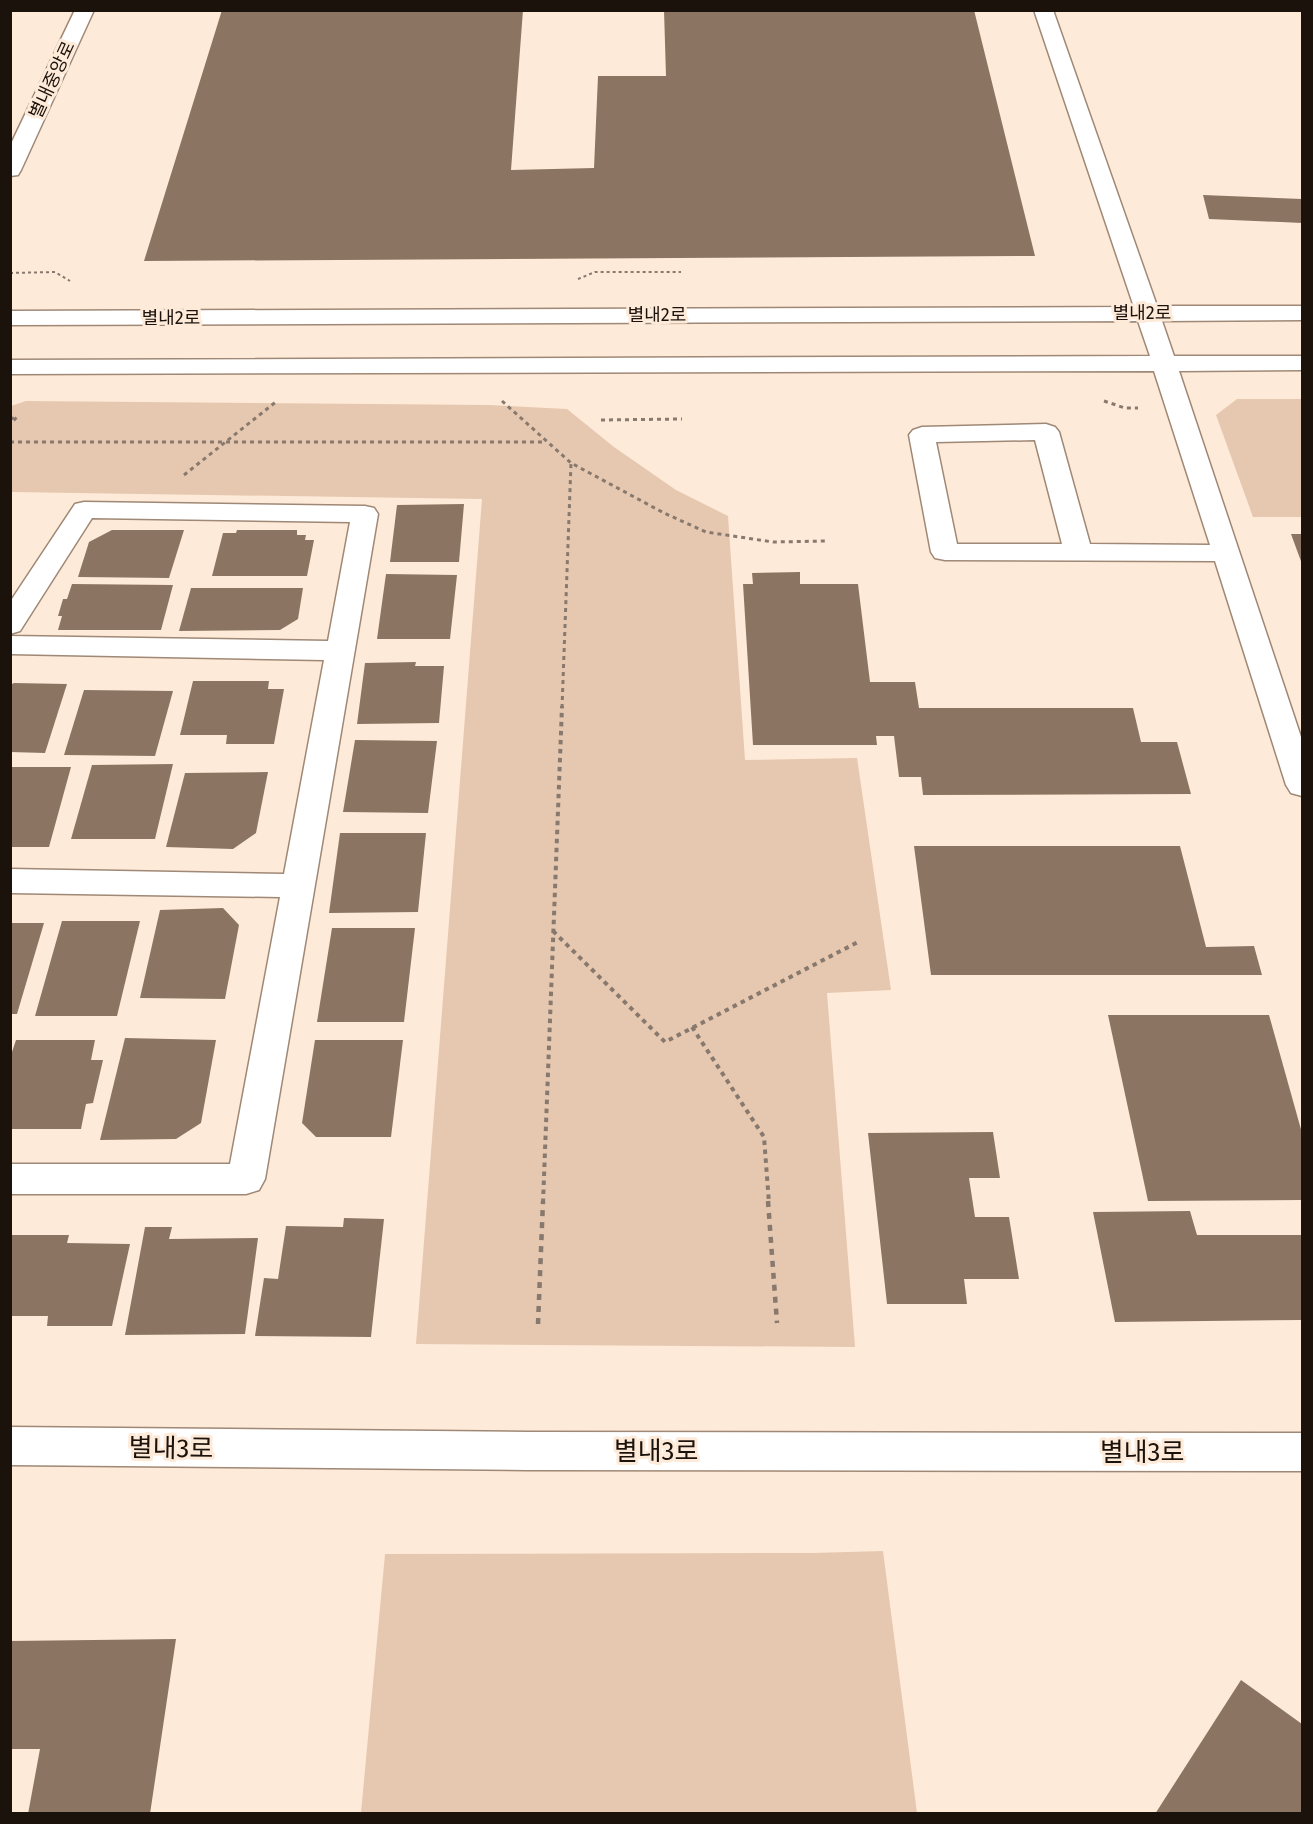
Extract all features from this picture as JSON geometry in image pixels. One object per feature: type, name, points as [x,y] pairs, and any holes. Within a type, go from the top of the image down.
[{"type":"street","name":"별내중앙로","points":[[10,170],[15,150],[85,10]]},
{"type":"street","points":[[1043,10],[1147,312],[1302,785]]},
{"type":"street","name":"별내2로","points":[[10,318],[1147,312],[1302,314]]},
{"type":"street","points":[[10,368],[1302,363]]},
{"type":"street","points":[[1078,552],[1046,432],[922,435],[945,552],[1227,553]]},
{"type":"street","points":[[10,626],[84,510],[365,514],[246,1179],[10,1179]]},
{"type":"street","points":[[10,645],[341,651]]},
{"type":"street","points":[[10,881],[299,886]]},
{"type":"street","name":"별내3로","points":[[10,1446],[540,1451],[1302,1452]]},
{"type":"path","points":[[10,273],[55,272]]},
{"type":"path","points":[[596,272],[681,272]]},
{"type":"path","points":[[139,511],[284,395]]},
{"type":"path","points":[[497,397],[571,463],[664,513],[706,532],[772,542],[826,541]]},
{"type":"path","points":[[10,419],[17,417],[10,424]]},
{"type":"path","points":[[601,420],[682,419]]},
{"type":"path","points":[[10,442],[546,442]]},
{"type":"path","points":[[538,1324],[571,463]]},
{"type":"path","points":[[553,931],[664,1042],[858,942]]},
{"type":"path","points":[[692,1028],[764,1137],[777,1323]]},
{"type":"shaded area","points":[[1237,399],[1302,399],[1302,517],[1253,517],[1216,415]]},
{"type":"shaded area","points":[[26,401],[489,405],[567,409],[614,447],[676,490],[728,516],[745,760],[857,758],[891,990],[827,993],[855,1347],[416,1344],[482,499],[11,492],[11,406]]},
{"type":"shaded area","points":[[883,1551],[917,1813],[361,1813],[385,1554]]},
{"type":"building","points":[[222,10],[523,10],[511,170],[594,168],[598,76],[666,76],[664,10],[974,10],[1035,256],[144,261]]},
{"type":"building","points":[[1203,195],[1302,199],[1302,223],[1209,219]]},
{"type":"building","points":[[464,504],[459,562],[390,562],[397,505]]},
{"type":"building","points":[[112,530],[184,530],[169,578],[78,577],[89,542]]},
{"type":"building","points":[[237,530],[297,530],[297,535],[306,535],[305,540],[314,540],[307,576],[212,576],[223,533],[236,533]]},
{"type":"building","points":[[1291,534],[1302,534],[1302,564]]},
{"type":"building","points":[[800,572],[800,584],[858,584],[870,682],[915,682],[919,708],[1133,708],[1141,742],[1177,742],[1191,794],[923,795],[921,777],[899,777],[894,736],[876,736],[877,745],[753,745],[743,584],[753,584],[752,573]]},
{"type":"building","points":[[386,574],[457,575],[450,639],[377,639]]},
{"type":"building","points":[[72,584],[173,585],[161,630],[58,630],[62,616],[58,616],[63,599],[67,599]]},
{"type":"building","points":[[191,588],[303,588],[298,619],[280,630],[179,631]]},
{"type":"building","points":[[416,662],[415,666],[444,666],[439,723],[357,724],[365,663]]},
{"type":"building","points":[[193,681],[269,681],[268,689],[284,689],[274,744],[226,744],[227,735],[180,735]]},
{"type":"building","points":[[14,683],[67,684],[45,753],[10,752],[10,685]]},
{"type":"building","points":[[84,690],[173,691],[155,756],[64,755]]},
{"type":"building","points":[[355,740],[437,741],[428,813],[343,812]]},
{"type":"building","points":[[173,764],[155,839],[71,839],[92,765]]},
{"type":"building","points":[[10,767],[71,767],[49,847],[10,847]]},
{"type":"building","points":[[268,772],[256,833],[233,849],[166,847],[185,773]]},
{"type":"building","points":[[340,833],[426,833],[418,912],[329,913]]},
{"type":"building","points":[[914,846],[1180,846],[1206,947],[1254,946],[1262,975],[931,975]]},
{"type":"building","points":[[223,908],[239,925],[225,999],[140,998],[160,910]]},
{"type":"building","points":[[62,921],[140,921],[117,1016],[35,1016]]},
{"type":"building","points":[[10,923],[44,923],[17,1014],[10,1014]]},
{"type":"building","points":[[332,928],[415,928],[404,1022],[317,1022]]},
{"type":"building","points":[[1108,1015],[1269,1015],[1302,1133],[1302,1200],[1148,1201]]},
{"type":"building","points":[[125,1038],[216,1040],[201,1123],[176,1139],[100,1140]]},
{"type":"building","points":[[16,1040],[95,1040],[91,1060],[103,1060],[93,1103],[86,1104],[81,1129],[10,1129],[10,1058]]},
{"type":"building","points":[[315,1040],[403,1040],[391,1137],[316,1137],[302,1123]]},
{"type":"building","points":[[993,1132],[1000,1178],[969,1178],[975,1217],[1009,1217],[1019,1279],[964,1279],[967,1304],[887,1304],[868,1133]]},
{"type":"building","points":[[1190,1211],[1197,1235],[1302,1235],[1302,1320],[1115,1322],[1093,1212]]},
{"type":"building","points":[[344,1218],[384,1219],[371,1337],[255,1336],[264,1278],[278,1279],[286,1226],[343,1227]]},
{"type":"building","points":[[145,1227],[172,1227],[169,1239],[258,1238],[245,1334],[125,1335]]},
{"type":"building","points":[[10,1235],[69,1235],[67,1243],[130,1244],[112,1326],[47,1326],[48,1316],[10,1316]]},
{"type":"building","points":[[176,1639],[150,1814],[28,1814],[40,1749],[10,1749],[10,1641]]},
{"type":"building","points":[[1241,1680],[1302,1724],[1302,1814],[1155,1814]]}]
